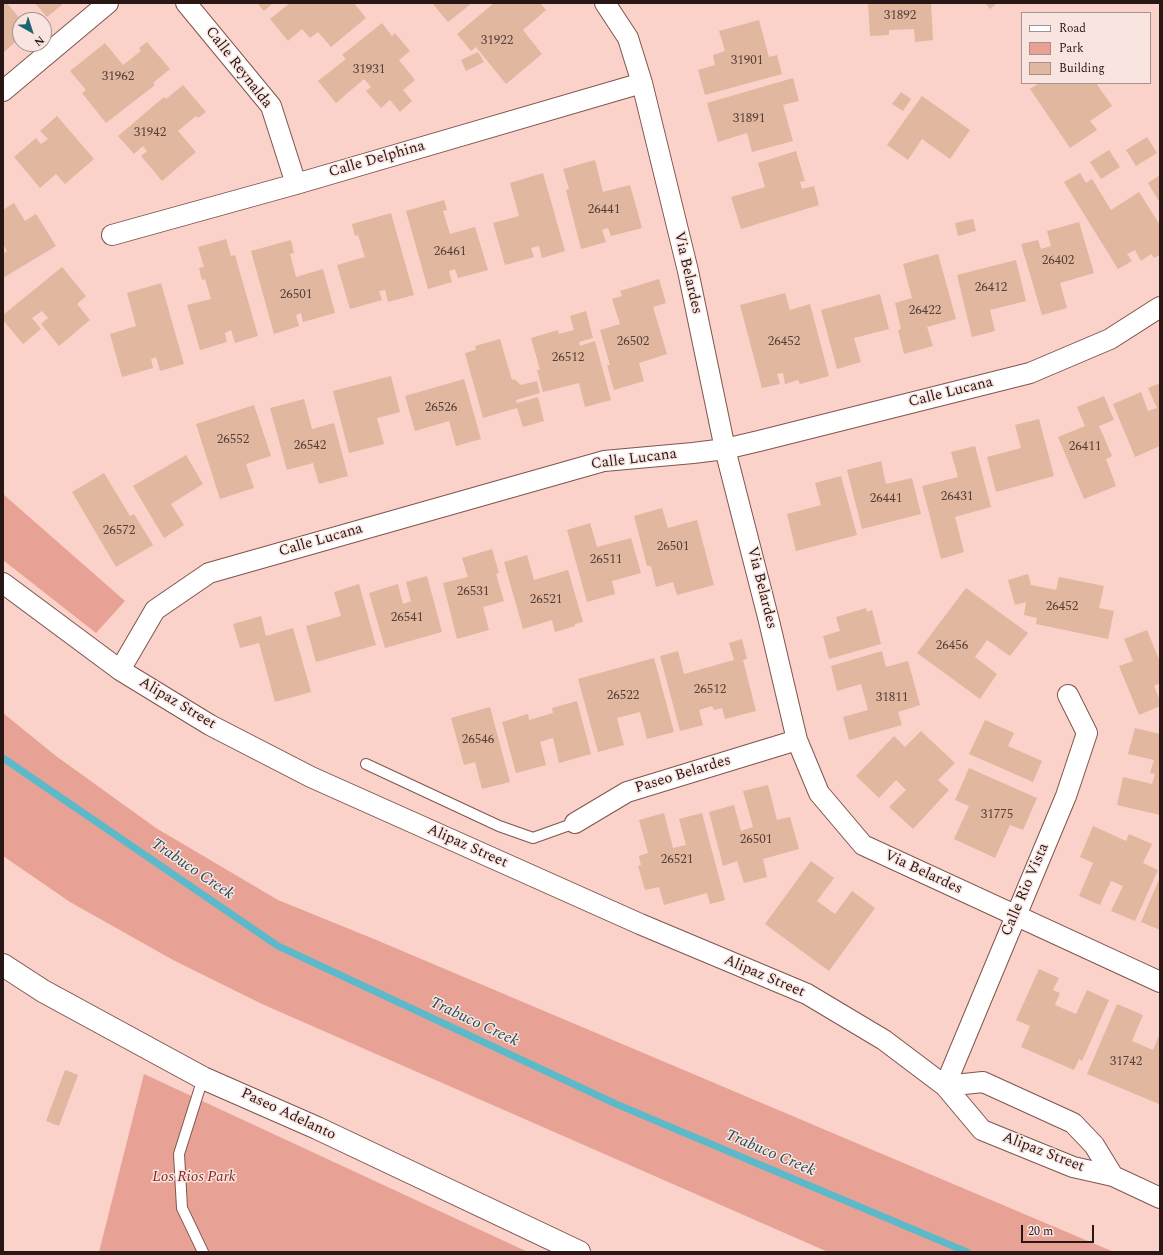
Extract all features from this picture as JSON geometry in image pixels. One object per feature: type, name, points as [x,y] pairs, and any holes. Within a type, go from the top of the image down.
[{"type":"street","points":[[3,91],[108,3]]},
{"type":"street","name":"Calle Reynalda","points":[[186,3],[271,106],[296,184]]},
{"type":"street","name":"Via Belardes","points":[[605,3],[628,38],[642,83],[688,271],[725,449],[769,621],[797,740],[819,793],[863,845],[1160,982]]},
{"type":"street","name":"Calle Delphina","points":[[112,235],[296,184],[642,83]]},
{"type":"street","name":"Calle Lucana","points":[[120,670],[155,610],[208,573],[604,461],[693,454],[725,449],[1030,373],[1110,340],[1160,307]]},
{"type":"street","name":"Alipaz Street","points":[[3,583],[120,670],[210,725],[311,777],[640,924],[807,994],[884,1040],[945,1086],[982,1130],[1073,1167],[1113,1176],[1160,1198]]},
{"type":"street","name":"Calle Rio Vista","points":[[945,1086],[1066,796],[1088,733],[1068,695]]},
{"type":"street","name":"Paseo Belardes","points":[[575,823],[628,792],[797,740]]},
{"type":"street","name":"Paseo Adelanto","points":[[3,965],[43,991],[203,1078],[317,1128],[579,1252]]},
{"type":"street","name":"Alipaz Street","points":[[945,1086],[983,1082],[1073,1123],[1094,1145],[1113,1176]]},
{"type":"lane","points":[[366,764],[500,826],[533,838],[575,823]]},
{"type":"lane","points":[[200,1250],[182,1208],[179,1154],[203,1078]]},
{"type":"green space","points":[[3,494],[125,601],[96,633],[3,560]]},
{"type":"green space","points":[[3,713],[56,756],[156,828],[278,900],[374,939],[1114,1252],[828,1252],[262,1004],[173,960],[70,902],[3,856]]},
{"type":"green space","name":"Los Rios Park","points":[[144,1074],[528,1252],[99,1252]]},
{"type":"building","points":[[3,3],[7,3],[14,12],[12,12],[12,45],[4,52]]},
{"type":"building","points":[[35,3],[64,3],[52,13],[43,12]]},
{"type":"building","points":[[257,3],[273,3],[264,11]]},
{"type":"building","points":[[290,3],[354,3],[366,18],[331,47],[318,32],[310,38],[302,29],[288,41],[270,19]]},
{"type":"building","points":[[432,3],[472,3],[448,22]]},
{"type":"building","points":[[494,3],[540,3],[546,10],[523,30],[542,54],[506,84],[476,47],[471,51],[457,34]]},
{"type":"building","points":[[868,3],[931,3],[933,40],[915,42],[914,29],[889,30],[889,35],[870,36]]},
{"type":"building","points":[[985,3],[997,3],[990,9]]},
{"type":"building","points":[[759,20],[769,57],[777,55],[782,74],[705,95],[698,70],[715,65],[713,55],[725,51],[719,31]]},
{"type":"building","points":[[382,23],[392,36],[395,33],[410,51],[399,60],[415,80],[403,90],[412,101],[400,112],[390,100],[381,108],[366,91],[371,87],[364,79],[336,103],[318,81],[346,59],[342,55]]},
{"type":"building","points":[[147,42],[170,69],[153,83],[155,85],[106,123],[82,93],[86,90],[70,71],[105,43],[123,65],[141,51],[139,48]]},
{"type":"building","points":[[478,52],[484,62],[466,71],[461,60]]},
{"type":"building","points":[[793,78],[799,101],[783,105],[793,141],[752,152],[747,133],[718,142],[707,103]]},
{"type":"building","points":[[1038,84],[1097,84],[1112,106],[1090,121],[1097,130],[1070,148],[1030,89]]},
{"type":"building","points":[[183,85],[206,112],[198,118],[196,116],[178,131],[196,152],[162,181],[141,156],[147,151],[143,146],[134,154],[118,136],[164,97],[166,99]]},
{"type":"building","points":[[901,92],[911,99],[903,111],[892,104]]},
{"type":"building","points":[[922,96],[970,130],[950,159],[922,139],[908,160],[887,145]]},
{"type":"building","points":[[57,116],[94,159],[65,184],[56,174],[40,188],[14,157],[36,138],[41,144],[48,139],[40,131]]},
{"type":"building","points":[[1147,137],[1157,153],[1136,166],[1126,150]]},
{"type":"building","points":[[1109,150],[1120,167],[1101,179],[1090,162]]},
{"type":"building","points":[[796,151],[805,181],[800,182],[802,189],[814,186],[819,205],[741,229],[731,197],[765,187],[758,163]]},
{"type":"building","points":[[595,160],[603,192],[630,185],[642,228],[611,236],[608,228],[602,230],[606,242],[581,249],[566,190],[569,189],[563,169]]},
{"type":"building","points":[[543,173],[565,251],[542,258],[539,246],[531,248],[534,257],[505,265],[493,223],[519,216],[510,183]]},
{"type":"building","points":[[1080,173],[1086,183],[1092,179],[1111,210],[1139,192],[1160,225],[1160,255],[1154,258],[1151,254],[1141,261],[1135,250],[1127,254],[1132,261],[1118,269],[1064,182]]},
{"type":"building","points":[[1160,175],[1160,203],[1148,183]]},
{"type":"building","points":[[444,200],[447,210],[443,211],[450,234],[475,227],[488,270],[458,278],[455,269],[449,271],[452,282],[428,289],[406,211]]},
{"type":"building","points":[[14,203],[25,221],[36,214],[56,246],[3,278],[3,254],[7,251],[3,244],[3,210]]},
{"type":"building","points":[[391,213],[414,295],[388,302],[385,290],[379,291],[382,300],[350,309],[337,265],[365,257],[358,235],[355,236],[352,224]]},
{"type":"building","points":[[973,219],[976,231],[958,236],[955,223]]},
{"type":"building","points":[[1079,222],[1094,273],[1060,283],[1067,308],[1042,315],[1021,244],[1038,240],[1041,249],[1051,246],[1047,231]]},
{"type":"building","points":[[226,239],[231,256],[235,255],[258,336],[235,343],[231,330],[225,333],[227,342],[200,350],[187,305],[211,299],[205,279],[202,280],[199,268],[204,267],[198,247]]},
{"type":"building","points":[[291,240],[294,253],[290,254],[296,277],[323,269],[335,313],[303,322],[301,313],[296,315],[299,326],[274,334],[251,251]]},
{"type":"building","points":[[938,254],[956,319],[927,327],[933,346],[904,354],[898,330],[901,329],[895,303],[912,298],[903,264]]},
{"type":"building","points":[[1016,260],[1026,301],[990,310],[995,331],[972,337],[957,275]]},
{"type":"building","points":[[62,267],[86,296],[77,304],[90,320],[59,346],[41,324],[48,318],[42,311],[32,318],[41,329],[23,344],[3,320],[3,315]]},
{"type":"building","points":[[659,279],[666,303],[653,307],[667,354],[639,363],[644,381],[614,390],[607,365],[610,365],[600,330],[620,324],[612,299],[622,296],[620,291]]},
{"type":"building","points":[[161,283],[184,364],[160,371],[156,357],[151,359],[153,368],[122,377],[110,334],[136,326],[127,293]]},
{"type":"building","points":[[785,293],[790,310],[810,304],[829,376],[800,384],[798,380],[785,384],[783,373],[777,374],[780,384],[762,388],[740,305]]},
{"type":"building","points":[[880,294],[889,329],[854,338],[861,362],[837,369],[821,310]]},
{"type":"building","points":[[586,311],[593,338],[579,342],[580,346],[595,341],[611,400],[585,407],[579,383],[543,392],[537,370],[540,370],[531,338],[558,330],[559,334],[574,330],[570,316]]},
{"type":"building","points":[[500,339],[512,380],[514,379],[521,385],[537,381],[540,393],[516,400],[517,403],[538,397],[544,421],[523,427],[517,408],[483,418],[465,353],[476,350],[475,346]]},
{"type":"building","points":[[391,376],[400,412],[377,418],[384,444],[349,453],[333,391]]},
{"type":"building","points":[[464,379],[481,439],[456,446],[449,421],[415,431],[405,396]]},
{"type":"building","points":[[1160,383],[1160,446],[1135,457],[1113,404],[1141,392],[1148,411],[1157,408],[1148,388]]},
{"type":"building","points":[[1104,396],[1114,420],[1099,426],[1112,456],[1106,459],[1116,486],[1084,499],[1058,437],[1085,426],[1077,407]]},
{"type":"building","points":[[304,399],[312,429],[334,423],[348,476],[319,484],[313,463],[287,470],[270,408]]},
{"type":"building","points":[[254,405],[271,456],[246,464],[254,488],[220,499],[196,424]]},
{"type":"building","points":[[1039,419],[1054,476],[996,492],[987,457],[1021,448],[1015,425]]},
{"type":"building","points":[[975,446],[991,507],[955,517],[964,552],[941,559],[922,486],[958,477],[951,452]]},
{"type":"building","points":[[186,455],[203,484],[171,504],[184,525],[164,538],[133,486]]},
{"type":"building","points":[[881,461],[886,484],[912,478],[921,514],[862,529],[847,470]]},
{"type":"building","points":[[104,473],[130,516],[134,514],[153,545],[116,567],[72,492]]},
{"type":"building","points":[[841,476],[857,535],[796,551],[787,514],[821,505],[815,483]]},
{"type":"building","points":[[662,508],[668,528],[697,520],[714,585],[677,595],[673,582],[656,587],[651,566],[647,566],[634,516]]},
{"type":"building","points":[[590,523],[597,547],[631,538],[641,573],[612,581],[615,594],[587,602],[567,530]]},
{"type":"building","points":[[492,549],[499,573],[496,574],[504,601],[483,607],[489,630],[457,639],[443,583],[468,577],[462,558]]},
{"type":"building","points":[[527,555],[534,580],[568,570],[583,622],[555,632],[552,620],[523,629],[504,562]]},
{"type":"building","points":[[1028,574],[1031,585],[1056,590],[1059,577],[1104,586],[1099,608],[1114,611],[1108,639],[1036,624],[1037,618],[1024,615],[1026,602],[1015,605],[1008,580]]},
{"type":"building","points":[[427,576],[442,632],[385,648],[369,593],[398,584],[403,604],[411,601],[406,582]]},
{"type":"building","points":[[359,584],[376,645],[316,662],[306,626],[341,616],[334,592]]},
{"type":"building","points":[[966,588],[1028,633],[1010,656],[987,640],[975,657],[997,674],[980,699],[917,653]]},
{"type":"building","points":[[866,608],[867,612],[872,610],[881,644],[829,659],[823,636],[840,631],[836,617]]},
{"type":"building","points":[[261,616],[266,636],[293,628],[311,692],[275,702],[259,643],[240,648],[233,624]]},
{"type":"building","points":[[1147,630],[1160,662],[1160,683],[1154,686],[1160,701],[1160,706],[1139,715],[1119,666],[1133,661],[1124,639]]},
{"type":"building","points":[[742,639],[747,659],[743,660],[756,711],[725,719],[722,708],[714,710],[712,706],[699,710],[703,725],[680,731],[660,656],[678,651],[684,674],[734,660],[729,643]]},
{"type":"building","points":[[882,651],[886,667],[908,661],[920,705],[898,712],[902,725],[849,740],[843,717],[868,710],[861,684],[837,691],[831,666]]},
{"type":"building","points":[[654,658],[674,732],[647,739],[640,712],[617,718],[624,745],[598,752],[578,679]]},
{"type":"building","points":[[577,701],[591,754],[559,763],[553,738],[540,742],[546,765],[516,773],[502,722],[528,714],[529,720],[553,713],[552,708]]},
{"type":"building","points":[[490,707],[510,782],[482,789],[475,762],[464,765],[451,718]]},
{"type":"building","points":[[985,720],[1014,733],[1008,746],[1042,761],[1033,782],[969,754]]},
{"type":"building","points":[[1135,728],[1160,734],[1160,815],[1117,805],[1123,777],[1152,784],[1155,774],[1150,773],[1154,760],[1128,754]]},
{"type":"building","points":[[921,731],[955,763],[938,780],[949,790],[913,829],[889,807],[906,790],[896,780],[879,798],[856,776],[894,736],[905,747]]},
{"type":"building","points":[[969,768],[1037,798],[1023,830],[1010,825],[995,858],[954,839],[969,806],[955,800]]},
{"type":"building","points":[[768,785],[777,820],[790,817],[799,849],[763,859],[767,877],[744,883],[737,861],[723,866],[709,812],[734,805],[741,831],[753,827],[743,791]]},
{"type":"building","points":[[664,813],[673,848],[686,845],[679,819],[702,813],[725,900],[710,904],[707,893],[664,905],[659,887],[645,890],[638,866],[641,865],[639,856],[648,853],[639,820]]},
{"type":"building","points":[[1093,826],[1126,841],[1129,834],[1152,844],[1143,863],[1158,870],[1135,921],[1111,911],[1123,886],[1111,881],[1100,905],[1079,896],[1093,863],[1080,857]]},
{"type":"building","points":[[811,861],[834,878],[817,901],[835,914],[852,891],[875,908],[829,971],[765,924]]},
{"type":"building","points":[[1160,877],[1160,930],[1141,922]]},
{"type":"building","points":[[1039,969],[1059,978],[1053,990],[1060,993],[1055,1005],[1076,1014],[1087,990],[1109,1000],[1082,1061],[1079,1059],[1074,1070],[1021,1047],[1030,1026],[1016,1020]]},
{"type":"building","points":[[1117,1004],[1143,1015],[1132,1041],[1153,1050],[1160,1033],[1159,1104],[1087,1074]]},
{"type":"building","points":[[65,1070],[78,1075],[59,1126],[46,1121]]},
{"type":"waterway","name":"Trabuco Creek","points":[[3,758],[278,946],[616,1104],[967,1252]]}]
